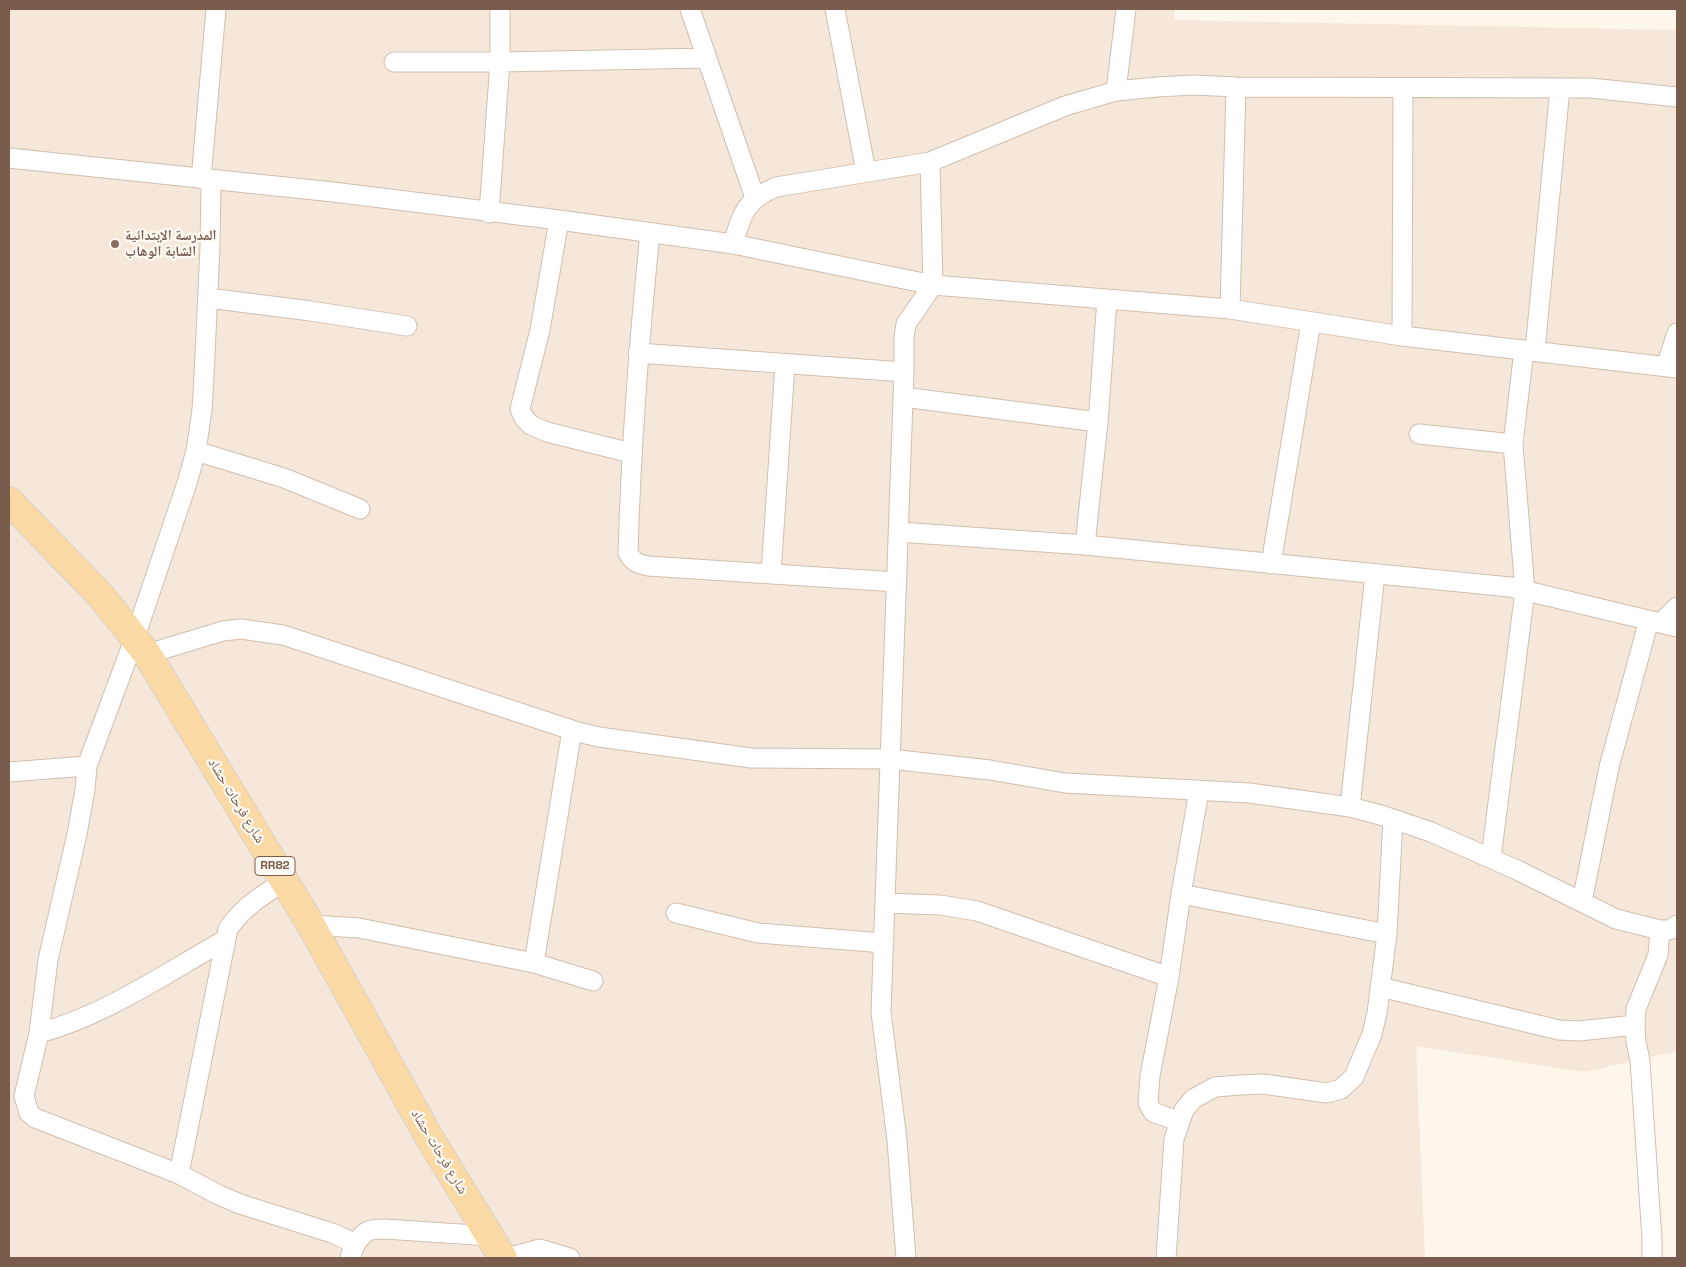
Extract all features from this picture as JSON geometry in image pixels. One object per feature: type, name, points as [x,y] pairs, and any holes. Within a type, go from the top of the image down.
[{"type":"main road","name":"شارع فرحات حشاد","points":[[15,516],[102,597],[141,646],[311,925],[429,1138],[496,1247]]},
{"type":"street","points":[[216,9],[206,180],[208,298],[202,410],[196,451],[141,646],[87,766],[85,790],[77,834],[48,960],[39,1033],[24,1096],[29,1113],[35,1118],[179,1174],[240,1204],[332,1234],[353,1251],[360,1238],[369,1230],[385,1229],[496,1247]]},
{"type":"street","points":[[489,212],[500,62],[500,9]]},
{"type":"street","points":[[690,9],[755,198]]},
{"type":"street","points":[[834,9],[866,172]]},
{"type":"street","points":[[1116,91],[1126,9]]},
{"type":"street","points":[[394,62],[707,58]]},
{"type":"street","points":[[733,244],[742,216],[755,198],[776,187],[930,162],[1065,106],[1116,91],[1194,85],[1236,87],[1590,88],[1677,97]]},
{"type":"street","points":[[1230,309],[1236,87]]},
{"type":"street","points":[[1402,336],[1403,88]]},
{"type":"street","points":[[1491,858],[1525,591],[1513,444],[1529,351],[1560,88]]},
{"type":"street","points":[[9,158],[342,193],[559,220],[733,244],[933,285],[1230,309],[1402,336],[1672,367],[1677,333]]},
{"type":"street","points":[[906,1258],[897,1140],[881,1012],[899,532],[904,337],[906,324],[933,285],[930,162]]},
{"type":"street","points":[[559,220],[540,330],[520,409],[524,418],[532,425],[547,432],[631,453]]},
{"type":"street","points":[[650,233],[638,353],[631,453],[628,553],[632,560],[638,564],[648,566],[897,582]]},
{"type":"street","points":[[208,298],[407,326]]},
{"type":"street","points":[[1085,546],[1098,422],[1107,299]]},
{"type":"street","points":[[1271,564],[1311,322]]},
{"type":"street","points":[[638,353],[904,372]]},
{"type":"street","points":[[771,574],[785,364]]},
{"type":"street","points":[[903,396],[1098,422]]},
{"type":"street","points":[[1419,434],[1513,444]]},
{"type":"street","points":[[196,451],[284,478],[360,509]]},
{"type":"street","points":[[899,532],[1085,546],[1510,587],[1662,623]]},
{"type":"street","points":[[1350,807],[1374,574]]},
{"type":"street","points":[[1582,902],[1609,767],[1662,623],[1677,607]]},
{"type":"street","points":[[141,646],[241,629],[283,635],[572,730],[600,737],[751,758],[890,760],[990,770],[1065,783],[1249,793],[1350,807],[1431,832],[1491,858],[1616,920],[1669,927],[1636,1009],[1634,1025],[1640,1061],[1652,1258]]},
{"type":"street","points":[[534,963],[572,730]]},
{"type":"street","points":[[9,772],[87,766]]},
{"type":"street","points":[[1180,1122],[1153,1112],[1148,1103],[1150,1076],[1169,977],[1199,791]]},
{"type":"street","points":[[1166,1258],[1174,1139],[1184,1110],[1194,1099],[1215,1087],[1263,1084],[1327,1093],[1341,1089],[1354,1077],[1372,1034],[1377,1013],[1387,934],[1393,819]]},
{"type":"street","points":[[179,1174],[228,929],[238,914],[252,902],[285,881]]},
{"type":"street","points":[[1181,894],[1387,934]]},
{"type":"street","points":[[885,902],[940,905],[978,911],[1169,977]]},
{"type":"street","points":[[676,913],[758,933],[884,943]]},
{"type":"street","points":[[311,925],[359,928],[534,963],[593,981]]},
{"type":"street","points":[[39,1033],[65,1026],[104,1009],[225,940]]},
{"type":"street","points":[[1380,987],[1558,1030],[1578,1031],[1634,1025]]},
{"type":"street","points":[[507,1258],[540,1249],[570,1258]]},
{"type":"shaded area","points":[[9,9],[1175,9],[1174,20],[1677,30],[1677,1051],[1584,1072],[1416,1046],[1425,1258],[9,1258]]},
{"type":"place","name":"المدرسة الإبتدائية الشابة الوهاب","points":[[115,244]]}]
